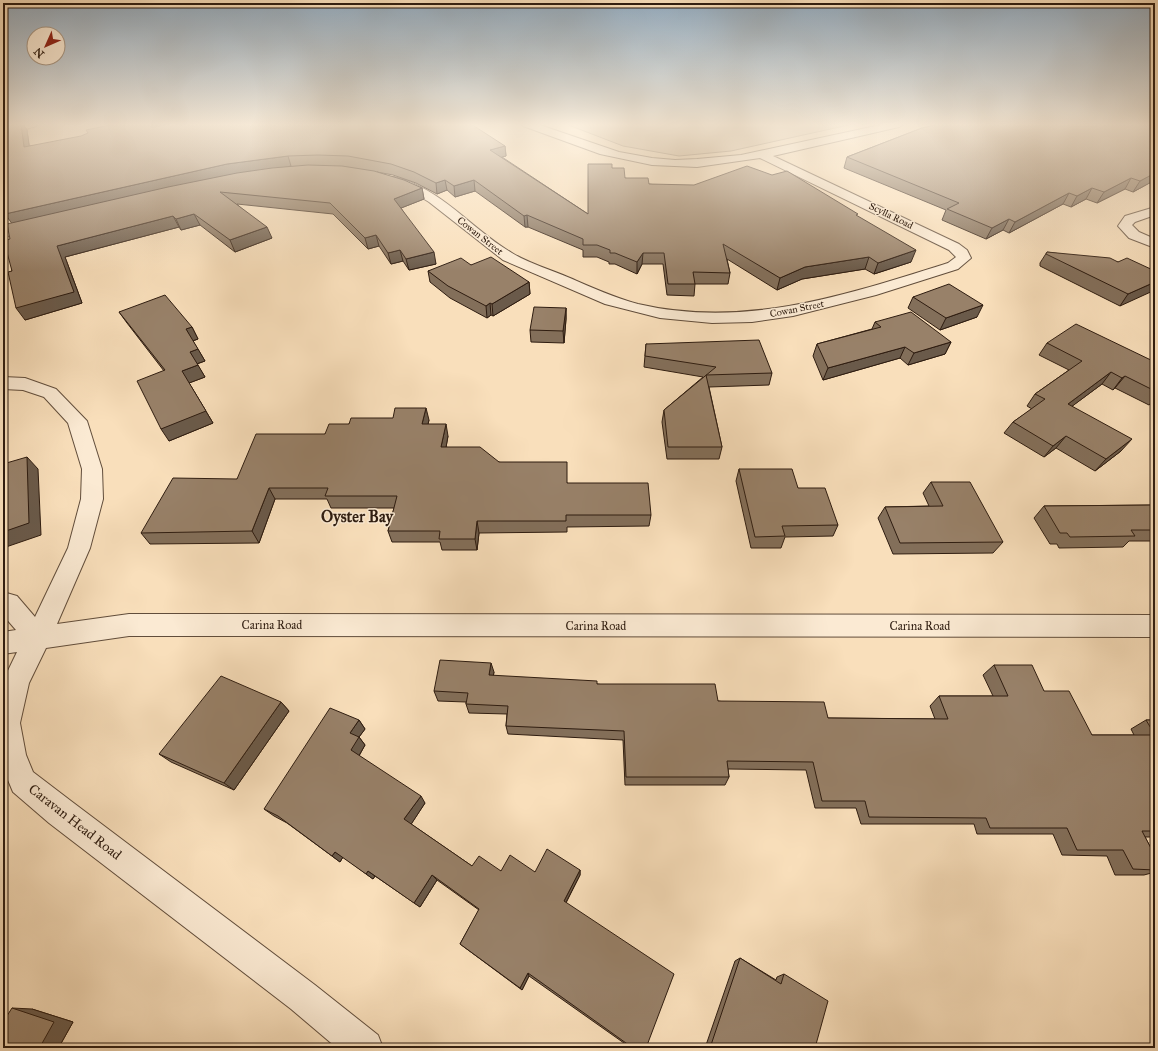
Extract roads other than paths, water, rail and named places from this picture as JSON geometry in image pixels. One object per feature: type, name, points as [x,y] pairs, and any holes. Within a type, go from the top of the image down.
[{"type":"street","name":"Scylla Road","points":[[800,173],[954,247]]},
{"type":"street","name":"Cowan Street","points":[[379,177],[421,191],[441,204],[493,247],[508,257],[611,301],[660,313],[720,318],[752,317],[792,311],[871,292],[953,266],[964,258],[962,253],[954,247]]},
{"type":"street","points":[[1155,211],[1130,219],[1125,226],[1134,235],[1155,244]]},
{"type":"street","points":[[3,233],[48,222]]},
{"type":"street","name":"Caravan Head Road","points":[[3,383],[25,384],[50,393],[77,421],[92,469],[92,499],[79,548],[38,638],[16,681],[6,723],[12,755],[23,782],[60,812],[303,997],[365,1048]]},
{"type":"street","points":[[3,602],[8,603],[38,638]]},
{"type":"street","name":"Carina Road","points":[[3,643],[129,625],[1155,626]]},
{"type":"district","name":"Oyster Bay","points":[[357,516]]}]
